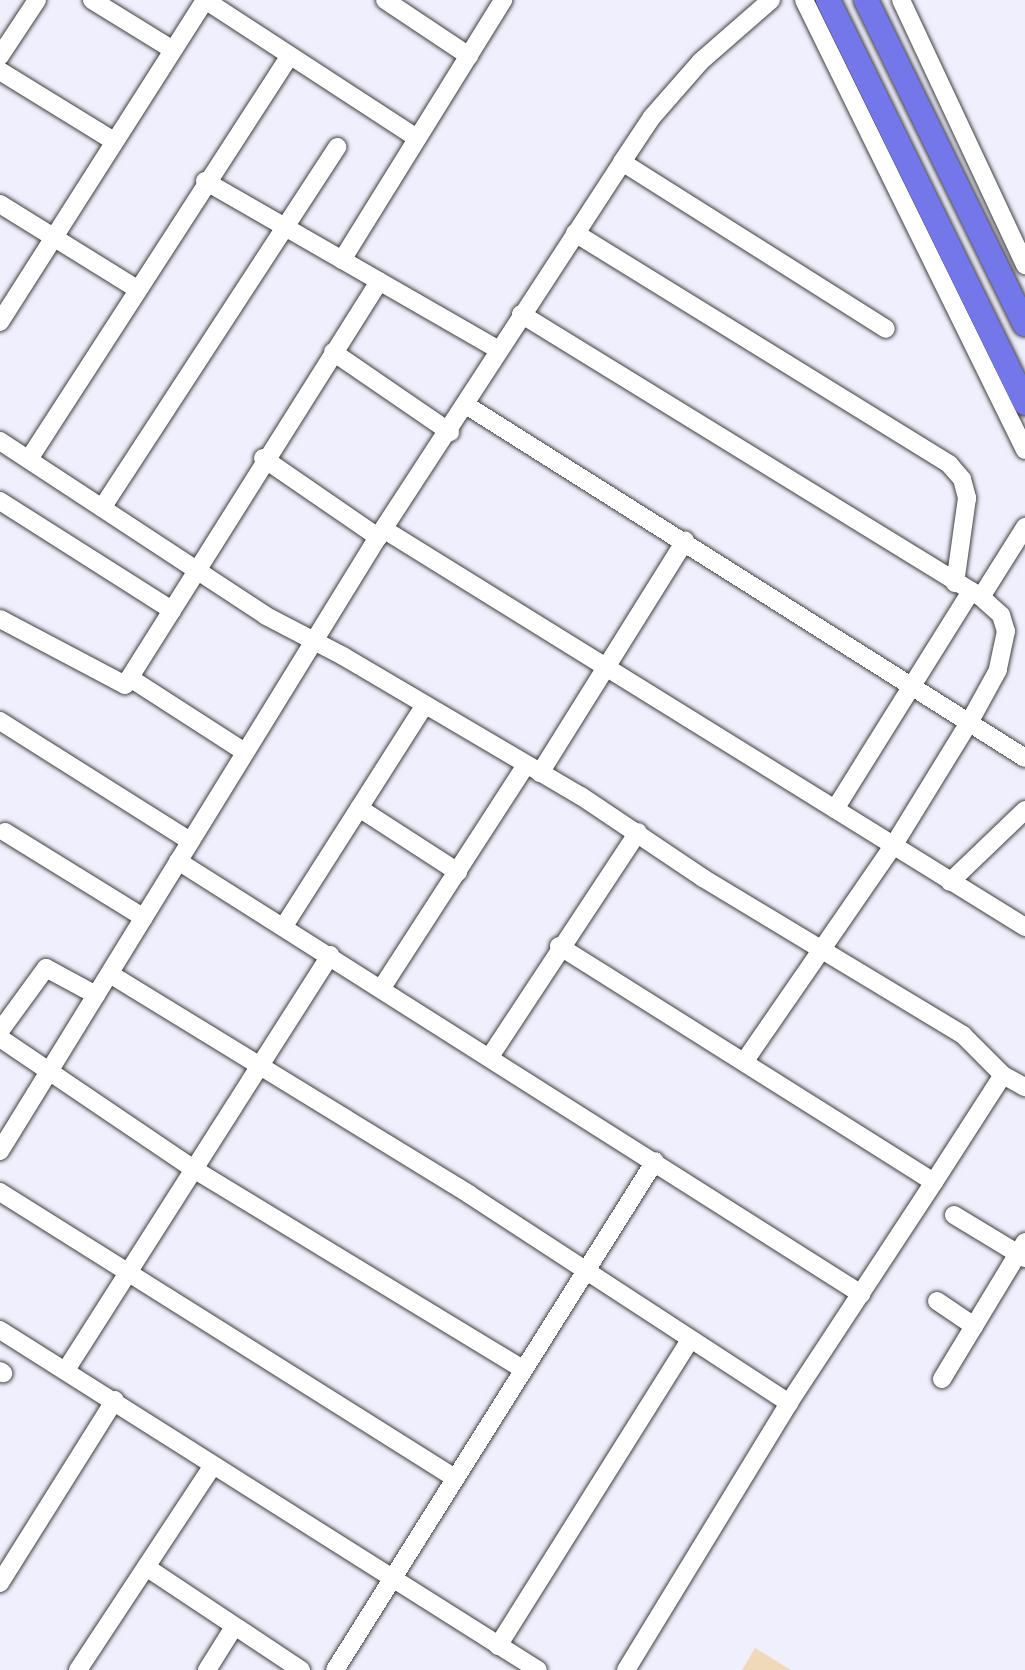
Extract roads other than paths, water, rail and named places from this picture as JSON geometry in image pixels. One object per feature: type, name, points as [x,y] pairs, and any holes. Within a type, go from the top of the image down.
[{"type":"main road","points":[[828,0],[1025,403]]},
{"type":"main road","points":[[866,0],[1025,324]]},
{"type":"street","points":[[0,56],[37,0]]},
{"type":"street","points":[[92,0],[173,50]]},
{"type":"street","points":[[0,322],[205,0],[417,138]]},
{"type":"street","points":[[385,0],[469,56]]},
{"type":"street","points":[[342,260],[503,0]]},
{"type":"street","points":[[0,1151],[382,533],[450,432],[521,314],[652,117],[701,61],[771,0]]},
{"type":"street","points":[[804,0],[1025,450]]},
{"type":"street","points":[[901,0],[1025,265]]},
{"type":"street","points":[[29,459],[205,181],[290,56]]},
{"type":"street","points":[[0,71],[114,141]]},
{"type":"street","points":[[102,508],[337,147]]},
{"type":"street","points":[[622,162],[886,329]]},
{"type":"street","points":[[205,181],[499,350]]},
{"type":"street","points":[[0,204],[137,289]]},
{"type":"street","points":[[575,233],[949,464],[962,479],[967,498],[969,590]]},
{"type":"street","points":[[0,619],[116,685],[130,678],[263,458],[379,281]]},
{"type":"street","points":[[521,314],[969,590],[1001,615],[1007,649],[970,721],[893,846],[821,946],[744,1062]]},
{"type":"street","points":[[333,352],[450,432]]},
{"type":"street","points":[[466,405],[1025,758]]},
{"type":"street","points":[[0,441],[266,616],[315,640],[638,832],[703,878],[821,946],[963,1035],[1003,1075],[1025,1087]]},
{"type":"street","points":[[263,458],[382,533],[608,666],[1025,927]]},
{"type":"street","points":[[0,501],[172,610]]},
{"type":"street","points":[[835,809],[969,590],[1025,527]]},
{"type":"street","points":[[381,989],[458,872],[608,666],[685,541]]},
{"type":"street","points":[[130,678],[245,752]]},
{"type":"street","points":[[284,926],[425,705]]},
{"type":"street","points":[[0,721],[190,841]]},
{"type":"street","points":[[359,808],[458,872]]},
{"type":"street","points":[[950,882],[1025,810]]},
{"type":"street","points":[[5,832],[144,918]]},
{"type":"street","points":[[491,1055],[559,946],[638,832]]},
{"type":"street","points":[[178,861],[491,1055],[861,1294]]},
{"type":"street","points":[[559,946],[934,1182]]},
{"type":"street","points":[[66,1370],[330,955]]},
{"type":"street","points":[[0,1031],[46,968],[96,995]]},
{"type":"street","points":[[110,974],[587,1269],[789,1403]]},
{"type":"street","points":[[0,1038],[49,1075],[192,1168],[523,1369]]},
{"type":"street","points":[[626,1670],[789,1403],[1003,1075]]},
{"type":"street","points":[[335,1670],[655,1161]]},
{"type":"street","points":[[0,1192],[455,1478]]},
{"type":"street","points":[[942,1379],[1023,1251],[954,1215]]},
{"type":"street","points":[[937,1301],[974,1326]]},
{"type":"street","points":[[0,1330],[115,1400],[390,1581],[538,1670]]},
{"type":"street","points":[[498,1646],[690,1340]]},
{"type":"street","points":[[0,1583],[5,1563],[115,1400]]},
{"type":"street","points":[[78,1670],[213,1465]]},
{"type":"street","points":[[146,1567],[301,1670]]},
{"type":"street","points":[[207,1670],[234,1627]]}]
